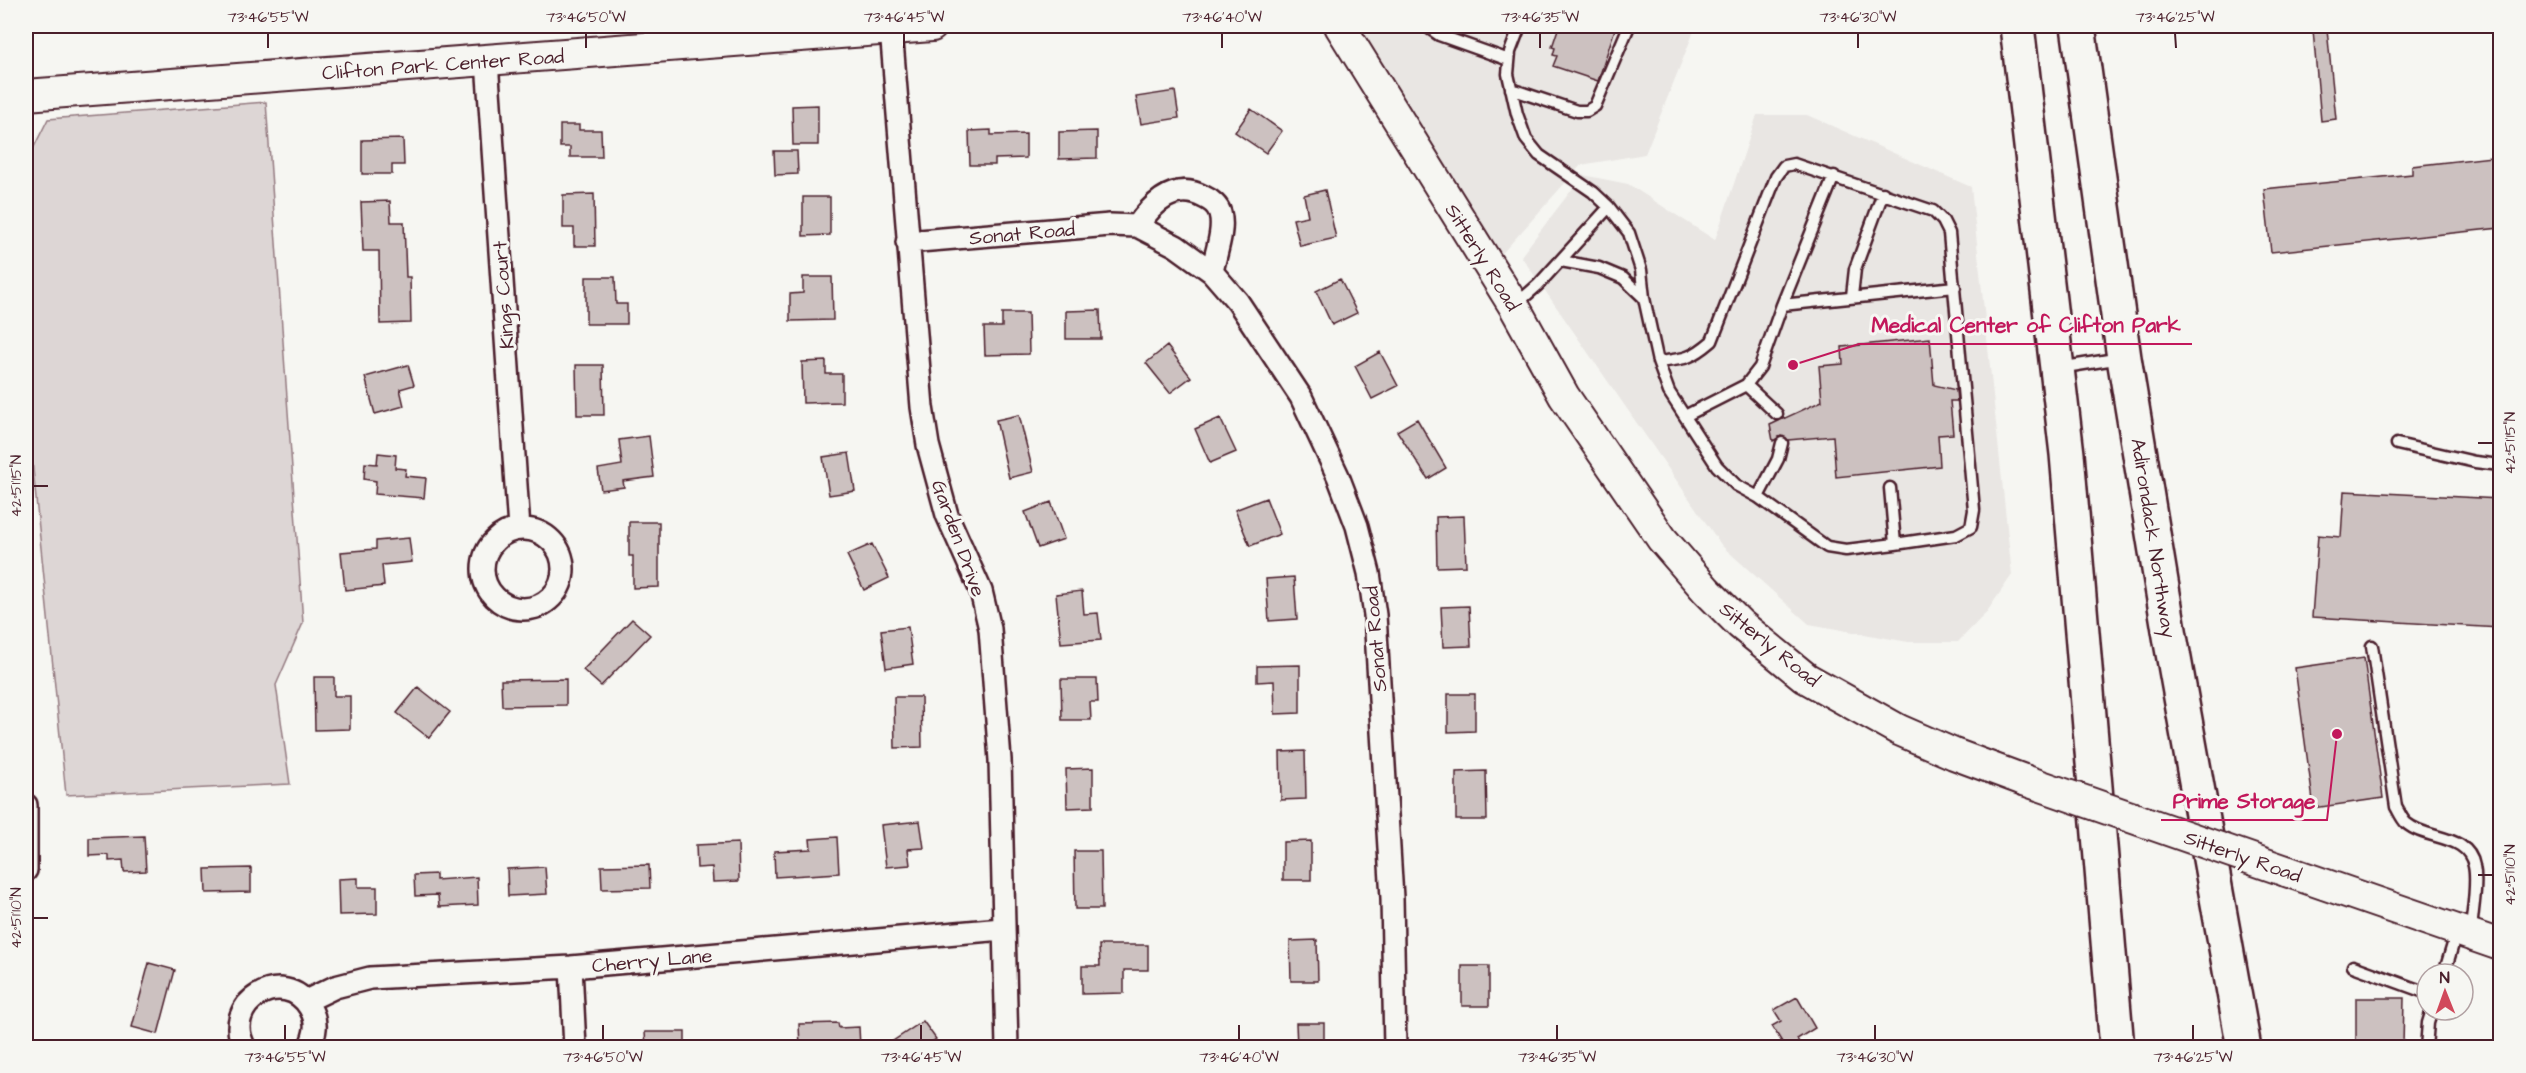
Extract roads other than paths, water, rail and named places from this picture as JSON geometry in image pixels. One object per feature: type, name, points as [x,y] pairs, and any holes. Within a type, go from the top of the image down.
[{"type":"highway","points":[[2017,26],[2067,454],[2117,1047]]},
{"type":"highway","name":"Adirondack Northway","points":[[2078,26],[2124,358],[2171,642],[2244,1047]]},
{"type":"street","name":"Clifton Park Center Road","points":[[26,95],[932,26]]},
{"type":"street","name":"Sitterly Road","points":[[1340,26],[1514,306],[1564,396],[1662,539],[1706,590],[1740,624],[1806,678],[1876,719],[1954,754],[2500,945]]},
{"type":"street","name":"Garden Drive","points":[[891,29],[922,407],[928,445],[946,514],[963,546],[981,591],[990,629],[1000,760],[1002,929],[1007,1047]]},
{"type":"street","name":"Kings Court","points":[[487,61],[519,529]]},
{"type":"street","points":[[1137,226],[1151,206],[1168,194],[1183,190],[1208,198],[1216,206],[1221,220],[1212,272]]},
{"type":"street","name":"Sonat Road","points":[[908,242],[1110,225],[1137,226],[1176,246],[1212,272],[1238,302],[1301,397],[1358,526],[1375,615],[1392,898],[1395,1047]]},
{"type":"street","points":[[26,805],[26,870]]},
{"type":"street","name":"Cherry Lane","points":[[306,1001],[335,987],[370,978],[571,967],[1002,929]]},
{"type":"street","points":[[571,967],[575,1047]]},
{"type":"street","points":[[245,1047],[240,1035],[240,1019],[248,1002],[263,992],[277,989],[296,993],[306,1001],[315,1017],[316,1034],[309,1047]]},
{"type":"lane","points":[[1426,26],[1439,35],[1509,60]]},
{"type":"lane","points":[[1520,26],[1509,60],[1508,74],[1526,139],[1539,155],[1593,192],[1629,233],[1641,270],[1644,298],[1658,362],[1669,392],[1717,466],[1736,485],[1758,497],[1827,547],[1846,550],[1895,544],[1956,535],[1971,527],[1974,510],[1949,233],[1943,221],[1933,211],[1834,176],[1794,164],[1784,166],[1776,177],[1712,341],[1696,354],[1684,359],[1658,362]]},
{"type":"lane","points":[[1511,89],[1577,111],[1587,111],[1595,106],[1629,26]]},
{"type":"lane","points":[[1685,416],[1746,384],[1760,367],[1782,305],[1834,176]]},
{"type":"lane","points":[[1852,296],[1855,269],[1883,193]]},
{"type":"lane","points":[[1514,306],[1561,261],[1608,207]]},
{"type":"lane","points":[[1561,261],[1599,268],[1623,278],[1644,298]]},
{"type":"lane","points":[[1782,305],[1955,287]]},
{"type":"lane","points":[[2057,368],[2124,358]]},
{"type":"lane","points":[[1746,384],[1777,414]]},
{"type":"lane","points":[[1758,497],[1778,459],[1782,443]]},
{"type":"lane","points":[[2397,444],[2475,462],[2500,465]]},
{"type":"lane","points":[[1890,488],[1895,544]]},
{"type":"lane","points":[[2372,646],[2396,807],[2404,822],[2416,830],[2454,842],[2466,848],[2472,855],[2475,868],[2464,933],[2450,962]]},
{"type":"lane","points":[[2353,966],[2415,989]]},
{"type":"lane","points":[[2426,1047],[2428,1022]]},
{"type":"place","name":"Medical Center of Clifton Park","points":[[1793,365]]},
{"type":"place","name":"Prime Storage","points":[[2337,734]]}]
